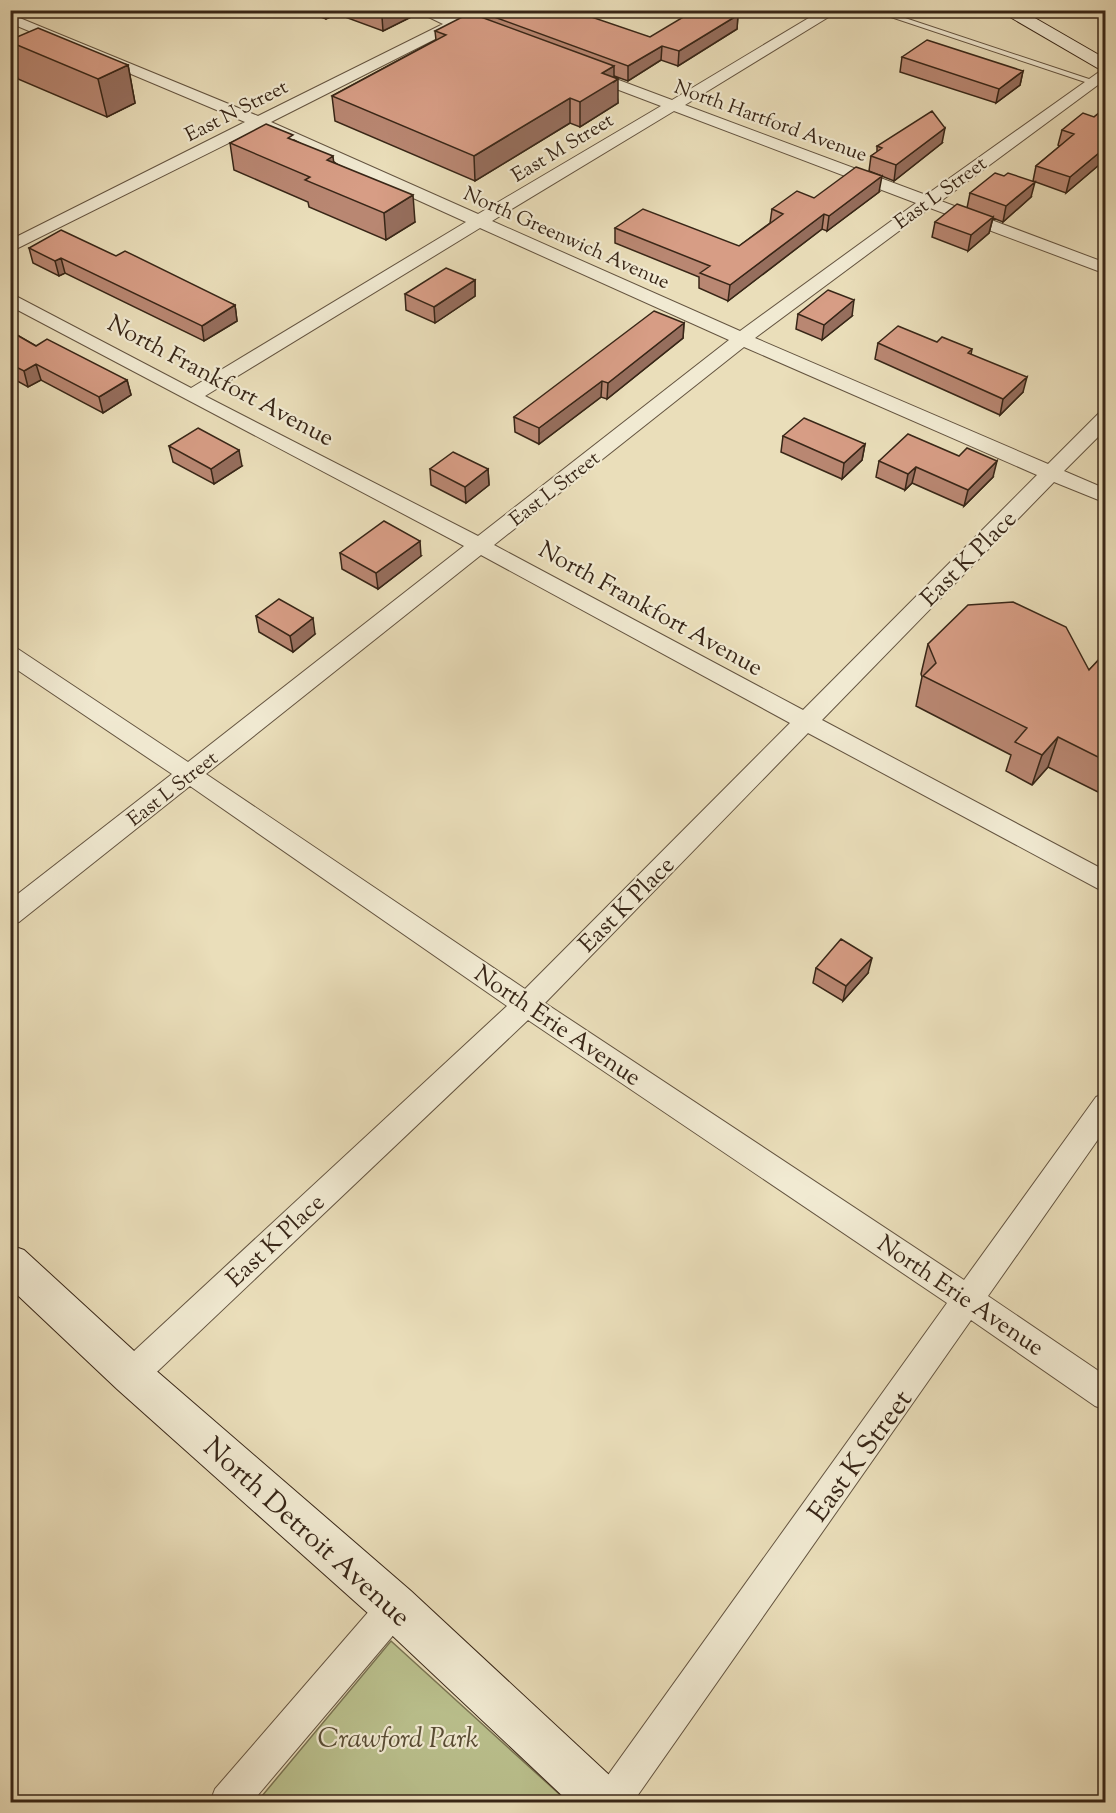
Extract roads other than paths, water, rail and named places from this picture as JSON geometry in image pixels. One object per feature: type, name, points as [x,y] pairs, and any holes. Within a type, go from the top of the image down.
[{"type":"street","points":[[10,17],[23,10]]},
{"type":"street","points":[[421,10],[499,40]]},
{"type":"street","name":"East N Street","points":[[10,247],[481,10]]},
{"type":"street","name":"East M Street","points":[[191,396],[479,220],[833,10]]},
{"type":"street","points":[[1007,10],[1101,73]]},
{"type":"street","name":"North Greenwich Avenue","points":[[10,17],[258,122],[742,339],[1106,497]]},
{"type":"street","name":"North Hartford Avenue","points":[[575,69],[1106,269]]},
{"type":"street","name":"East L Street","points":[[10,915],[742,339],[1101,73]]},
{"type":"street","name":"North Frankfort Avenue","points":[[10,298],[191,396],[480,546],[1106,883]]},
{"type":"street","name":"East K Place","points":[[131,1375],[526,1005],[1106,417]]},
{"type":"street","name":"North Erie Avenue","points":[[10,654],[191,772],[526,1005],[970,1299],[1106,1395]]},
{"type":"street","name":"East K Street","points":[[610,1803],[1106,1106]]},
{"type":"street","name":"North Detroit Avenue","points":[[10,1262],[131,1375],[395,1607],[603,1803]]},
{"type":"street","points":[[228,1803],[395,1607]]},
{"type":"lane","points":[[873,10],[1101,73]]},
{"type":"park label","name":"Crawford Park","points":[[398,1737]]}]
